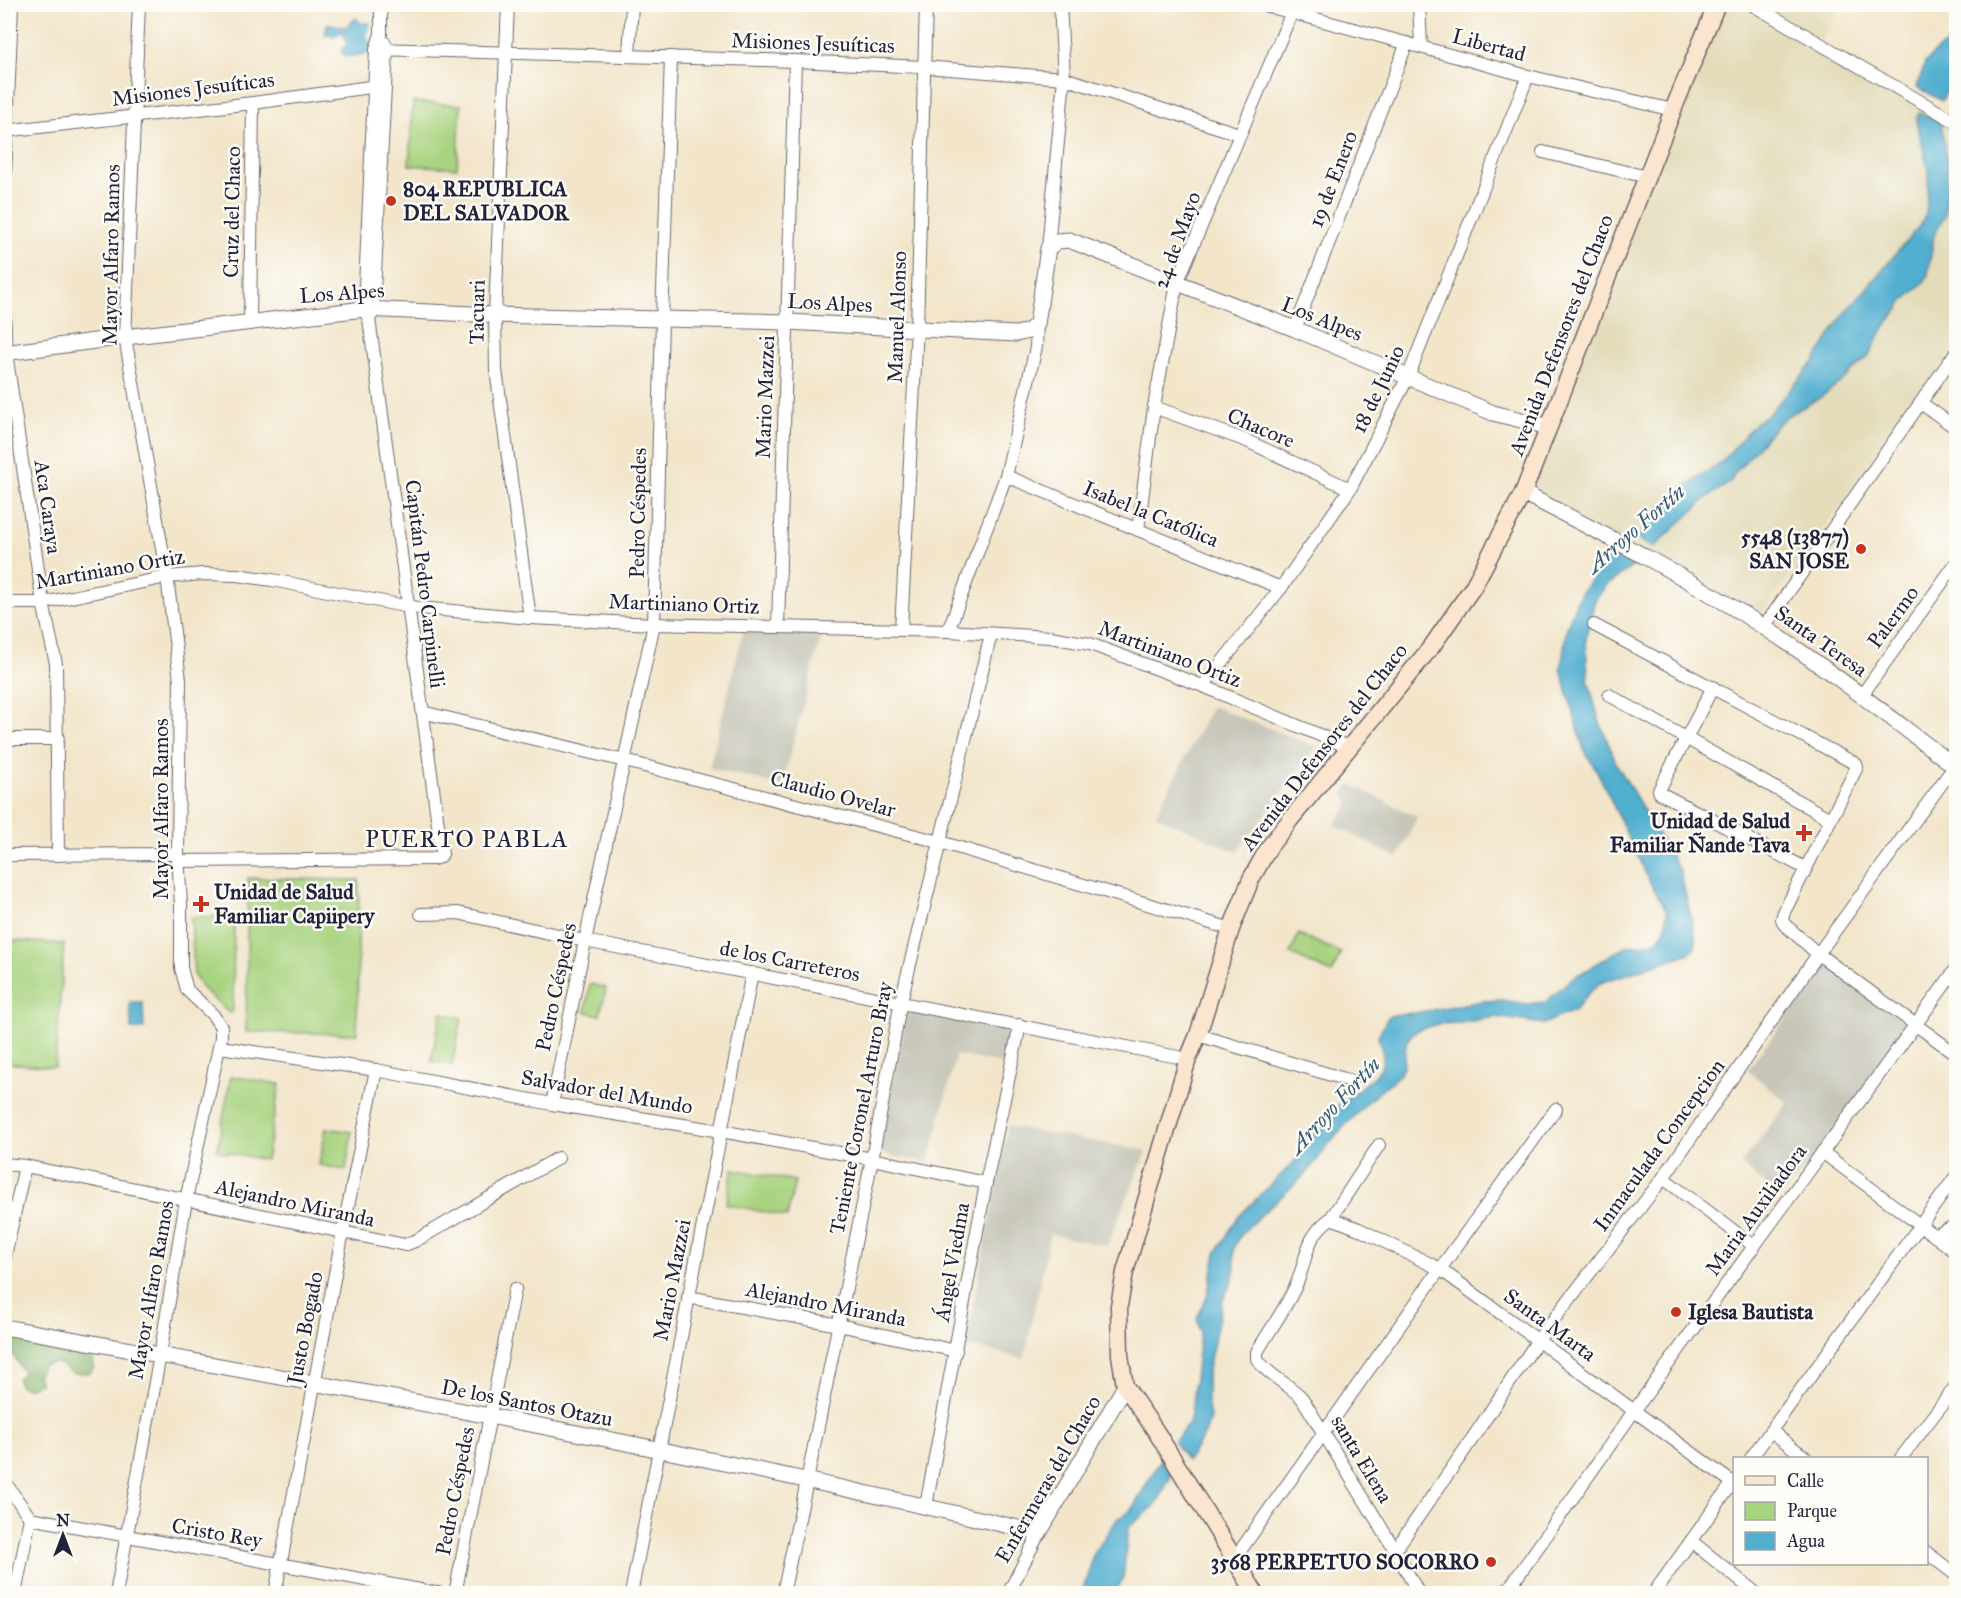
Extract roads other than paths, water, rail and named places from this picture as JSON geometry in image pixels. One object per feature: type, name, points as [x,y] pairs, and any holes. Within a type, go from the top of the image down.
[{"type":"main road","name":"Avenida Defensores del Chaco","points":[[1256,1593],[1157,1433],[1125,1386],[1120,1355],[1119,1306],[1125,1272],[1188,1059],[1198,1035],[1231,929],[1251,879],[1269,848],[1348,747],[1432,646],[1473,587],[1523,493],[1673,110],[1717,4]]},
{"type":"street","points":[[4,202],[12,4]]},
{"type":"street","name":"Mayor Alfaro Ramos","points":[[116,1593],[186,1200],[220,1047],[221,1027],[213,1015],[187,990],[181,968],[178,858],[180,680],[167,577],[125,337],[139,4]]},
{"type":"street","name":"Capitán Pedro Carpinelli","points":[[178,858],[433,859],[442,854],[369,313],[381,4]]},
{"type":"street","name":"Tacuari","points":[[508,4],[495,315],[496,370],[530,618]]},
{"type":"street","points":[[629,56],[632,4]]},
{"type":"street","name":"Manuel Alonso","points":[[901,630],[917,328],[926,4]]},
{"type":"street","points":[[948,631],[1006,476],[1036,347],[1064,78],[1060,4]]},
{"type":"street","name":"Libertad","points":[[1260,4],[1528,76],[1673,110]]},
{"type":"street","points":[[1419,4],[1421,46]]},
{"type":"street","points":[[1751,4],[1956,121]]},
{"type":"street","name":"24 de Mayo","points":[[1137,530],[1154,407],[1178,283],[1292,12]]},
{"type":"street","name":"19 de Enero","points":[[1295,329],[1407,43]]},
{"type":"street","name":"Misiones Jesuíticas","points":[[381,50],[795,61],[924,67],[1064,78],[1239,134]]},
{"type":"street","name":"Pedro Céspedes","points":[[552,1104],[654,624],[671,57]]},
{"type":"street","name":"Mario Mazzei","points":[[778,627],[795,61]]},
{"type":"street","name":"18 de Junio","points":[[1203,686],[1281,588],[1350,489],[1408,377],[1528,76]]},
{"type":"street","name":"Misiones Jesuíticas","points":[[7,130],[253,103],[379,85]]},
{"type":"street","name":"Cruz del Chaco","points":[[250,322],[253,103]]},
{"type":"street","points":[[1543,152],[1647,177]]},
{"type":"street","name":"Los Alpes","points":[[1048,248],[1058,240],[1069,240],[1295,329],[1493,413],[1549,427]]},
{"type":"street","name":"Aca Caraya","points":[[4,309],[5,353],[43,603],[56,664],[58,855]]},
{"type":"street","name":"Los Alpes","points":[[5,353],[250,322],[369,313],[787,322],[1016,334],[1029,331],[1037,324]]},
{"type":"street","points":[[1764,627],[1956,352]]},
{"type":"street","points":[[1921,403],[1956,428]]},
{"type":"street","name":"Chacore","points":[[1154,407],[1247,441],[1350,489]]},
{"type":"street","name":"Isabel la Católica","points":[[1006,476],[1281,588]]},
{"type":"street","name":"Santa Teresa","points":[[1523,493],[1654,561],[1764,627],[1862,695],[1956,766]]},
{"type":"street","name":"Palermo","points":[[1862,695],[1956,562]]},
{"type":"street","name":"Martiniano Ortiz","points":[[4,603],[43,603],[167,577],[237,574],[409,607],[530,618],[654,624],[948,631],[1050,637],[1090,644],[1203,686],[1348,747]]},
{"type":"street","points":[[1594,626],[1856,764],[1857,767],[1805,868],[1782,919],[1784,924],[1818,954],[1956,1054]]},
{"type":"street","name":"Teniente Coronel Arturo Bray","points":[[783,1593],[839,1325],[901,1001],[991,634]]},
{"type":"street","points":[[1713,687],[1659,790],[1660,793],[1805,868]]},
{"type":"street","points":[[1609,695],[1830,819]]},
{"type":"street","name":"Claudio Ovelar","points":[[422,712],[625,761],[940,842],[1231,929]]},
{"type":"street","points":[[4,739],[58,739]]},
{"type":"street","name":"Inmaculada Concepcion","points":[[1395,1550],[1538,1340],[1663,1178],[1818,954],[1956,766]]},
{"type":"street","points":[[4,855],[178,858]]},
{"type":"street","name":"de los Carreteros","points":[[421,914],[458,913],[585,941],[901,1001],[1188,1059]]},
{"type":"street","name":"Maria Auxiliadora","points":[[1505,1593],[1634,1411],[1956,969]]},
{"type":"street","name":"Mario Mazzei","points":[[631,1593],[752,974]]},
{"type":"street","name":"Ángel Viedma","points":[[926,1506],[986,1183],[1020,1025]]},
{"type":"street","points":[[1198,1035],[1351,1081]]},
{"type":"street","name":"Salvador del Mundo","points":[[220,1047],[376,1070],[552,1104],[721,1131],[986,1183]]},
{"type":"street","name":"Justo Bogado","points":[[275,1593],[343,1231],[376,1070]]},
{"type":"street","points":[[1235,1558],[1556,1109]]},
{"type":"street","points":[[1331,1218],[1379,1145]]},
{"type":"street","points":[[1822,1152],[1956,1252]]},
{"type":"street","name":"Alejandro Miranda","points":[[4,1164],[25,1166],[405,1245],[558,1158]]},
{"type":"street","points":[[4,1260],[25,1166]]},
{"type":"street","points":[[1752,1457],[1956,1176]]},
{"type":"street","points":[[1663,1178],[1754,1246]]},
{"type":"street","name":"Santa Marta","points":[[1331,1218],[1359,1229],[1440,1269],[1733,1481]]},
{"type":"street","name":"santa Elena","points":[[1331,1218],[1322,1225],[1308,1246],[1298,1282],[1257,1352],[1257,1359],[1269,1373],[1296,1391],[1395,1550],[1419,1593]]},
{"type":"street","points":[[1935,1236],[1956,1225]]},
{"type":"street","name":"Pedro Céspedes","points":[[455,1593],[515,1289]]},
{"type":"street","name":"Alejandro Miranda","points":[[688,1297],[839,1325],[956,1351]]},
{"type":"street","name":"De los Santos Otazu","points":[[4,1327],[315,1383],[660,1450],[926,1506],[1039,1533]]},
{"type":"street","name":"Enfermeras del Chaco","points":[[1008,1593],[1039,1533],[1125,1386]]},
{"type":"street","points":[[1902,1457],[1956,1386]]},
{"type":"street","points":[[1771,1431],[1805,1457]]},
{"type":"street","points":[[4,1481],[30,1518],[15,1593]]},
{"type":"street","points":[[1653,1593],[1733,1483]]},
{"type":"street","name":"Cristo Rey","points":[[30,1518],[442,1593]]},
{"type":"street","points":[[1691,1541],[1757,1593]]},
{"type":"street","points":[[1928,1554],[1956,1575]]},
{"type":"water","points":[[356,18],[360,23],[370,23],[366,39],[379,50],[378,52],[346,57],[341,51],[347,44],[343,32],[332,36],[325,34],[327,24],[347,27]]},
{"type":"water","points":[[1956,40],[1956,68],[1942,101],[1917,87],[1925,63],[1938,49]]},
{"type":"water","points":[[1919,112],[1941,123],[1948,163],[1945,215],[1934,235],[1925,281],[1901,304],[1884,327],[1868,357],[1836,386],[1787,416],[1776,426],[1734,474],[1731,482],[1709,496],[1653,548],[1638,539],[1653,514],[1696,478],[1719,465],[1755,423],[1768,415],[1815,361],[1839,321],[1921,224],[1926,214],[1929,173],[1916,120]]},
{"type":"water","points":[[1611,550],[1636,564],[1607,585],[1595,600],[1586,637],[1588,679],[1599,720],[1617,765],[1680,871],[1696,939],[1695,948],[1690,953],[1600,983],[1574,1011],[1543,1024],[1496,1017],[1438,1024],[1418,1030],[1411,1035],[1406,1043],[1404,1063],[1400,1074],[1370,1100],[1336,1135],[1306,1174],[1238,1239],[1234,1249],[1235,1267],[1232,1281],[1222,1303],[1207,1374],[1210,1418],[1206,1432],[1187,1461],[1174,1442],[1189,1423],[1191,1415],[1200,1333],[1197,1318],[1207,1297],[1216,1253],[1239,1216],[1296,1160],[1314,1132],[1340,1104],[1376,1075],[1382,1066],[1383,1055],[1378,1036],[1388,1017],[1482,1001],[1502,1000],[1527,1004],[1546,1002],[1571,979],[1626,946],[1643,945],[1656,941],[1665,930],[1667,911],[1648,879],[1597,771],[1584,750],[1561,669],[1567,627],[1578,598]]},
{"type":"water","points":[[130,1002],[143,1002],[144,1029],[131,1029]]},
{"type":"water","points":[[1162,1457],[1171,1476],[1156,1505],[1128,1528],[1123,1579],[1114,1593],[1081,1593],[1089,1574],[1093,1554],[1118,1518],[1127,1514],[1134,1506]]},
{"type":"place","name":"804 REPUBLICA DEL SALVADOR","points":[[391,201]]},
{"type":"place","name":"5548 (13877) SAN JOSE","points":[[1861,549]]},
{"type":"place","name":"Unidad de Salud Familiar Ñande Tava","points":[[1804,833]]},
{"type":"place","name":"Unidad de Salud Familiar Capiipery","points":[[201,904]]},
{"type":"place","name":"Iglesa Bautista","points":[[1676,1312]]},
{"type":"place","name":"3568 PERPETUO SOCORRO","points":[[1491,1562]]},
{"type":"district","name":"PUERTO PABLA","points":[[467,839]]},
{"type":"water label","name":"Arroyo Fortín","points":[[1635,528]]},
{"type":"water label","name":"Arroyo Fortín","points":[[1334,1105]]}]
